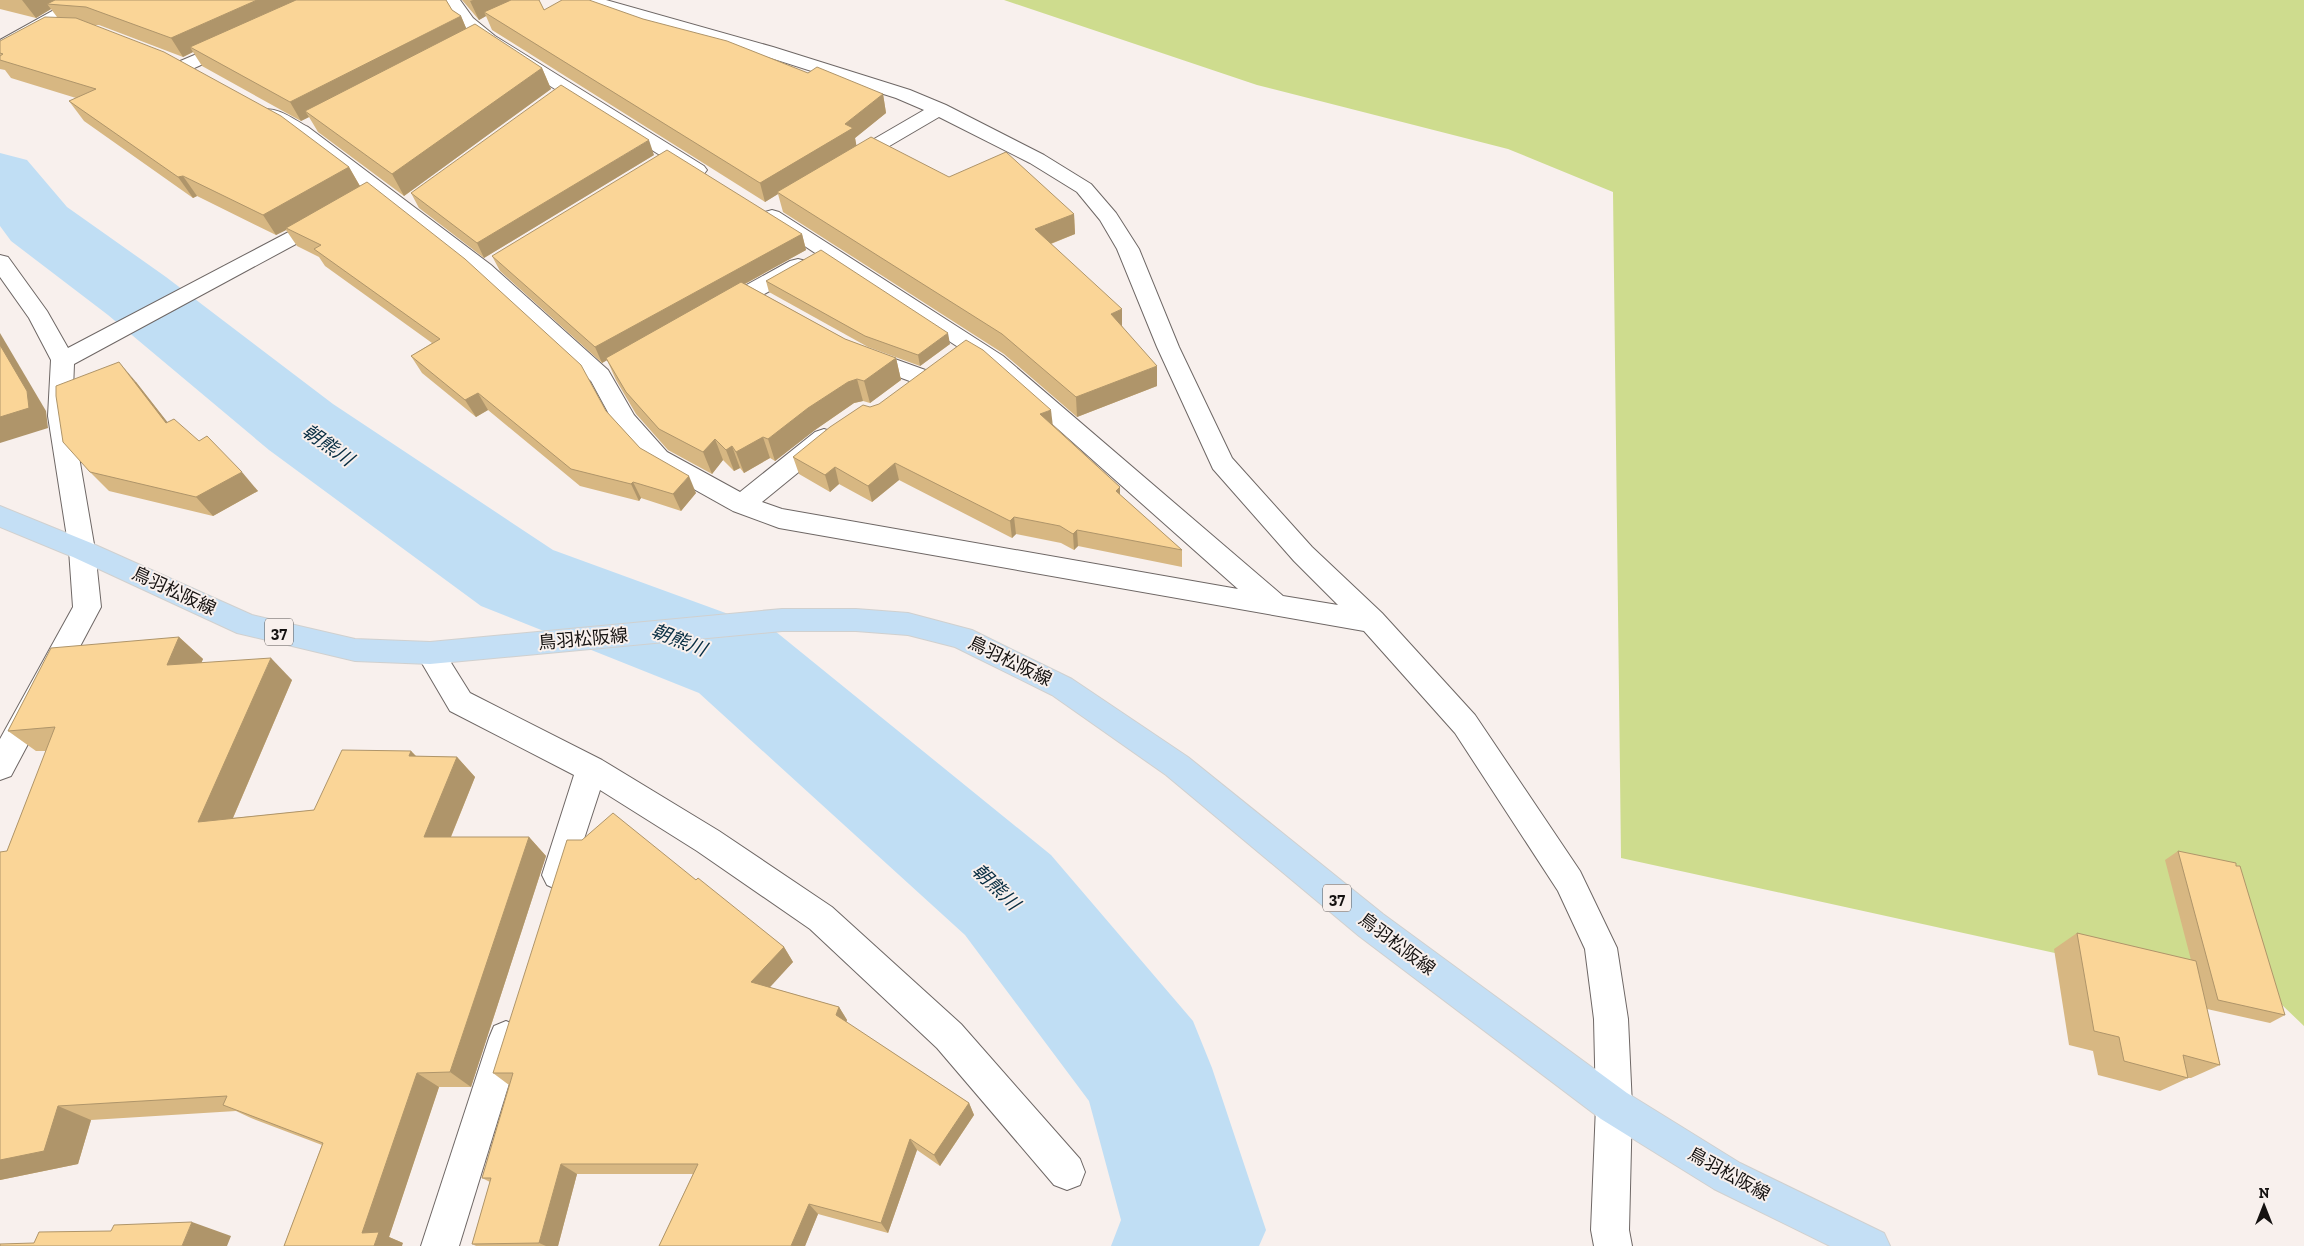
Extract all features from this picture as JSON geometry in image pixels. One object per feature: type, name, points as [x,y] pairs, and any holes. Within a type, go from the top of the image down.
[{"type":"main road","name":"鳥羽松阪線","points":[[0,516],[82,550],[247,625],[355,650],[430,653],[782,620],[856,620],[908,624],[962,638],[1062,687],[1177,766],[1371,925],[1614,1106],[1727,1176],[1872,1246]]},
{"type":"street","points":[[3,44],[85,0]]},
{"type":"street","points":[[450,0],[468,23],[558,95],[664,160],[714,181]]},
{"type":"street","points":[[587,0],[767,51],[903,94],[939,109],[1037,159],[1084,188],[1108,217],[1128,250],[1168,347],[1222,463],[1303,554],[1372,621],[1465,724],[1569,880],[1601,948],[1612,1019],[1614,1106],[1610,1230],[1613,1246]]},
{"type":"street","points":[[34,29],[63,30]]},
{"type":"street","points":[[184,66],[246,37]]},
{"type":"street","points":[[166,59],[184,66],[201,76]]},
{"type":"street","points":[[251,104],[310,127],[370,192],[410,202],[492,265],[608,371],[625,421],[658,458],[742,504],[779,518],[1276,606],[1372,621]]},
{"type":"street","points":[[831,172],[939,109]]},
{"type":"street","points":[[767,207],[825,250],[946,361]]},
{"type":"street","points":[[63,360],[309,230],[340,211]]},
{"type":"street","points":[[707,316],[825,250]]},
{"type":"street","points":[[0,262],[39,316],[63,360],[60,416],[82,550],[86,607],[0,767]]},
{"type":"street","points":[[749,293],[774,307]]},
{"type":"street","points":[[842,344],[859,354],[946,361],[994,360],[1276,606]]},
{"type":"street","points":[[902,393],[946,361]]},
{"type":"street","points":[[742,504],[840,426]]},
{"type":"street","points":[[430,653],[460,702],[591,769],[708,841],[821,918],[948,1036],[1067,1172]]},
{"type":"street","points":[[550,900],[591,769]]},
{"type":"street","points":[[440,1246],[514,1012]]},
{"type":"green space","points":[[1004,0],[2304,0],[2304,1026],[2279,1002],[1621,858],[1613,192],[1508,149],[1257,85]]},
{"type":"building","points":[[55,0],[257,0],[171,38],[86,7],[47,4]]},
{"type":"building","points":[[296,0],[446,0],[452,10],[461,16],[290,102],[190,47]]},
{"type":"building","points":[[511,0],[539,0],[544,10],[562,0],[589,0],[643,19],[727,41],[808,73],[817,67],[883,94],[845,124],[853,128],[760,183],[484,12]]},
{"type":"building","points":[[45,17],[76,18],[164,52],[281,116],[349,167],[263,215],[183,176],[178,177],[69,101],[96,89],[0,60],[0,56],[3,54],[0,53],[0,41]]},
{"type":"building","points":[[475,24],[542,68],[392,174],[305,111]]},
{"type":"building","points":[[561,85],[649,140],[477,243],[411,193]]},
{"type":"building","points":[[871,137],[949,177],[1006,152],[1074,214],[1035,229],[1122,309],[1111,314],[1157,366],[1076,397],[1002,334],[777,192]]},
{"type":"building","points":[[667,150],[802,234],[595,347],[492,256]]},
{"type":"building","points":[[367,182],[465,259],[581,365],[606,411],[640,448],[689,476],[673,494],[633,482],[631,484],[571,469],[478,393],[465,400],[411,356],[440,339],[314,249],[321,245],[286,228]]},
{"type":"building","points":[[821,250],[948,333],[918,355],[865,336],[766,281]]},
{"type":"building","points":[[741,282],[845,339],[896,358],[864,381],[857,379],[848,382],[808,408],[768,439],[763,437],[736,452],[732,446],[726,450],[715,439],[703,452],[659,429],[626,392],[606,358]]},
{"type":"building","points":[[966,340],[983,350],[1051,410],[1040,414],[1120,487],[1116,491],[1182,550],[1077,530],[1073,534],[1060,526],[1014,517],[1010,521],[895,463],[868,486],[835,467],[825,475],[793,457],[830,427],[863,405],[870,407],[879,404]]},
{"type":"building","points":[[0,345],[27,391],[29,408],[0,417]]},
{"type":"building","points":[[119,362],[166,423],[174,419],[199,441],[207,436],[242,472],[196,497],[90,472],[63,442],[56,386]]},
{"type":"building","points":[[179,637],[167,665],[271,658],[198,822],[314,810],[342,750],[411,751],[409,756],[457,757],[424,837],[529,837],[450,1072],[417,1073],[362,1233],[379,1232],[374,1246],[284,1246],[323,1143],[223,1105],[227,1096],[58,1106],[44,1151],[0,1160],[0,852],[7,851],[55,727],[8,731],[51,648]]},
{"type":"building","points":[[613,813],[696,880],[698,878],[784,947],[751,982],[839,1007],[836,1015],[969,1103],[934,1155],[910,1139],[881,1223],[809,1204],[791,1246],[659,1246],[698,1164],[561,1164],[539,1243],[472,1244],[491,1178],[482,1178],[513,1073],[493,1073],[567,840],[582,840]]},
{"type":"building","points":[[2178,851],[2236,863],[2236,866],[2240,866],[2285,1015],[2218,1000]]},
{"type":"building","points":[[2077,933],[2196,961],[2220,1065],[2183,1055],[2188,1078],[2124,1061],[2119,1037],[2094,1031]]},
{"type":"building","points":[[192,1222],[182,1246],[0,1246],[0,1244],[34,1243],[39,1232],[111,1231],[114,1225]]},
{"type":"waterway","name":"朝熊川","points":[[0,176],[39,224],[137,296],[301,427],[517,578],[737,662],[1008,895],[1146,1068],[1195,1230],[1182,1246]]}]
